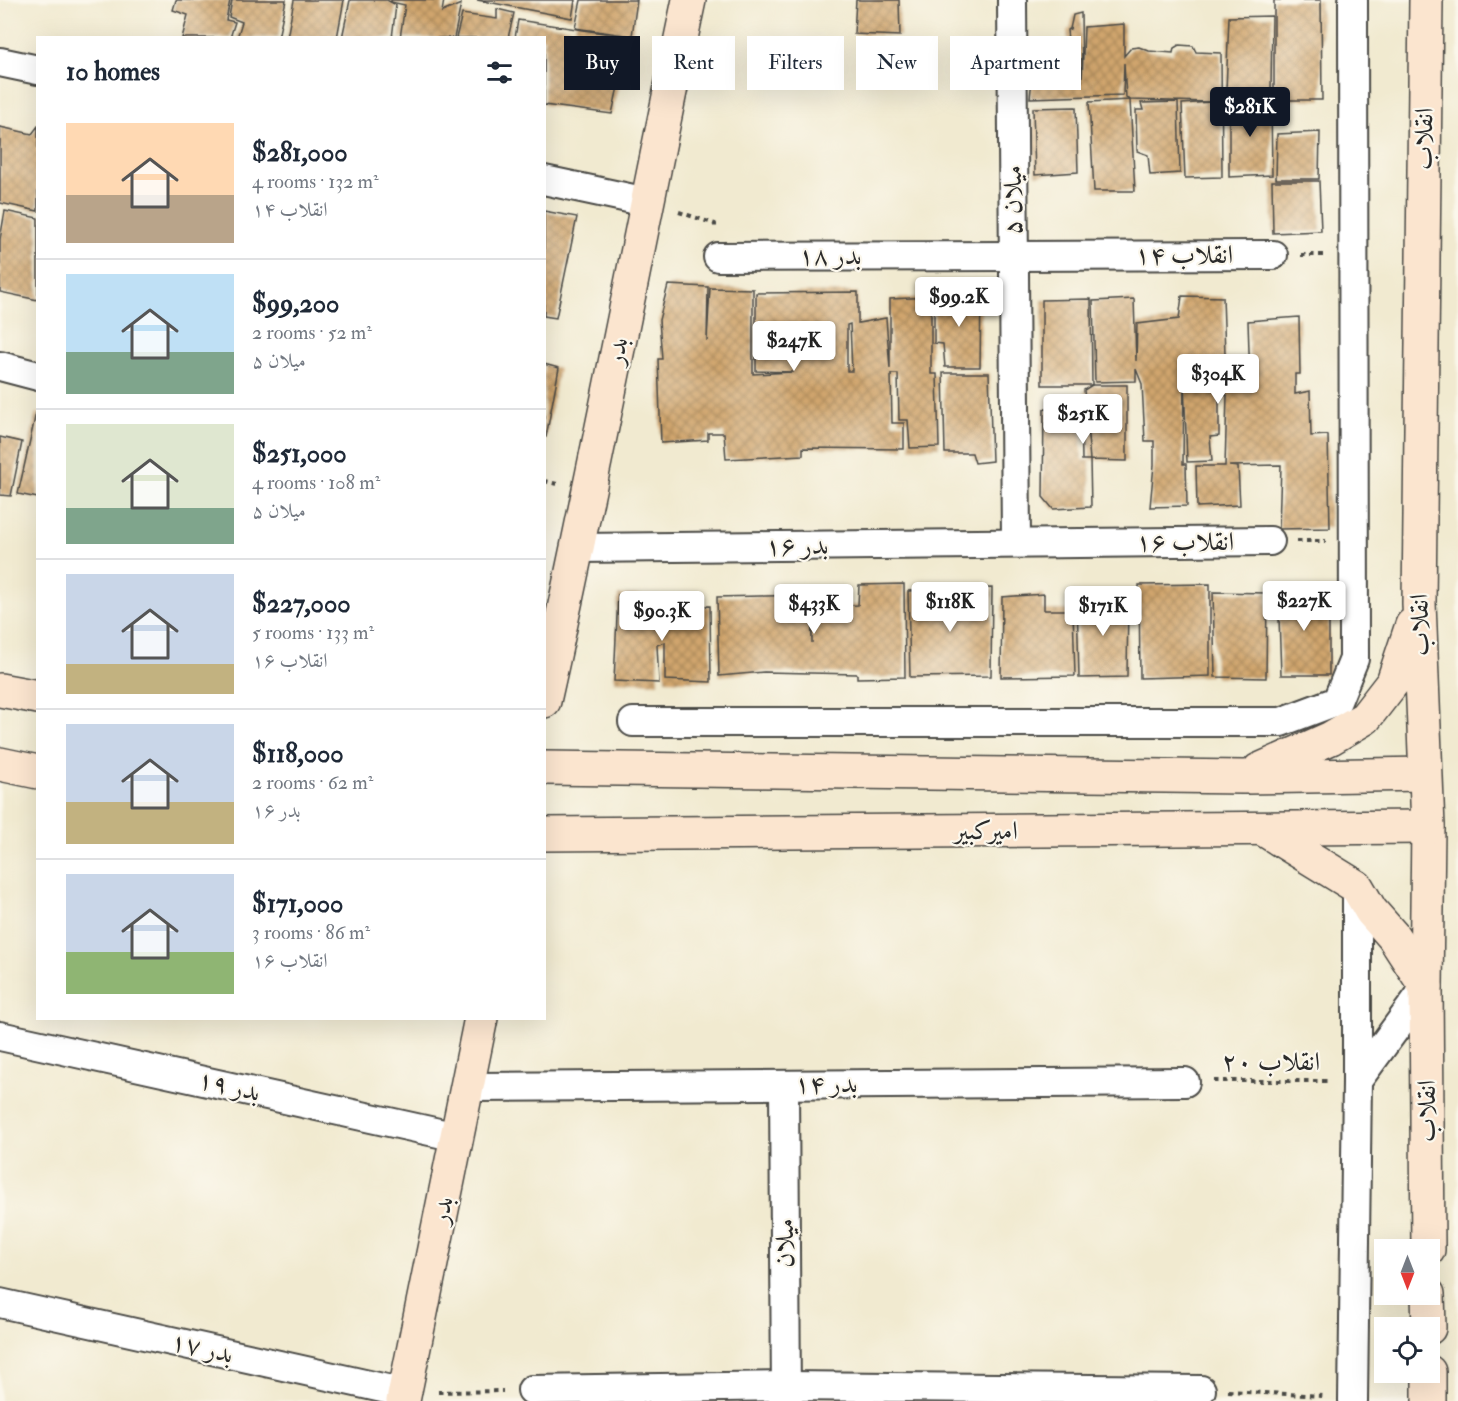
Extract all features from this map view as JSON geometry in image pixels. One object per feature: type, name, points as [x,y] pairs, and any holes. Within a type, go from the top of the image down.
[{"type":"street","name":"بدر","points":[[546,692],[578,548],[646,202],[689,0]]},
{"type":"street","name":"میلان ۵","points":[[1012,0],[1016,543]]},
{"type":"street","points":[[633,722],[1281,722],[1337,701],[1354,659],[1353,0]]},
{"type":"street","name":"انقلاب","points":[[1426,0],[1419,603],[1428,827],[1426,987],[1428,1239]]},
{"type":"street","points":[[0,62],[36,70]]},
{"type":"street","points":[[546,180],[646,202]]},
{"type":"street","name":"انقلاب ۱۴","points":[[1014,256],[1273,255]]},
{"type":"street","name":"بدر ۱‍۸","points":[[718,257],[1014,256]]},
{"type":"street","points":[[0,366],[36,375]]},
{"type":"street","name":"انقلاب ۱۶","points":[[1016,543],[1270,541]]},
{"type":"street","name":"بدر ۱۶","points":[[578,548],[1016,543]]},
{"type":"street","points":[[1244,777],[1331,738],[1365,718],[1393,681],[1419,603]]},
{"type":"street","points":[[0,690],[36,697]]},
{"type":"street","points":[[0,764],[36,772]]},
{"type":"street","points":[[546,768],[1244,777],[1425,774]]},
{"type":"street","name":"امیرکبیر","points":[[546,834],[1428,827]]},
{"type":"street","points":[[1263,829],[1356,887],[1371,911],[1393,936],[1426,987],[1358,1081]]},
{"type":"street","points":[[1353,1400],[1358,1081],[1356,887]]},
{"type":"street","name":"بدر","points":[[404,1397],[481,1020]]},
{"type":"street","name":"بدر ۱۹","points":[[0,1035],[457,1137]]},
{"type":"street","name":"بدر ۱۴","points":[[467,1087],[1185,1082]]},
{"type":"street","name":"میلان","points":[[784,1085],[786,1393]]},
{"type":"street","name":"بدر ۱۷","points":[[0,1303],[404,1397]]},
{"type":"street","points":[[1429,1383],[1429,1401]]},
{"type":"street","points":[[532,1390],[786,1393],[1201,1390]]},
{"type":"path","points":[[646,202],[715,224],[718,257]]},
{"type":"path","points":[[1273,255],[1354,255]]},
{"type":"path","name":"انقلاب ۱۶","points":[[1270,541],[1354,541]]},
{"type":"path","name":"انقلاب ۲۰","points":[[1185,1082],[1358,1081]]},
{"type":"path","points":[[404,1397],[532,1390]]},
{"type":"path","points":[[1201,1390],[1353,1400]]},
{"type":"building","points":[[176,0],[230,0],[226,20],[235,22],[231,36],[183,36],[188,15],[173,10]]},
{"type":"building","points":[[232,0],[286,0],[278,36],[238,36],[242,22],[229,17]]},
{"type":"building","points":[[294,0],[344,0],[337,36],[287,36]]},
{"type":"building","points":[[350,0],[387,0],[396,5],[392,36],[342,36]]},
{"type":"building","points":[[391,0],[444,0],[442,12],[461,4],[454,36],[400,36],[405,5],[391,2]]},
{"type":"building","points":[[477,0],[575,0],[572,18]]},
{"type":"building","points":[[581,0],[637,0],[632,36],[575,28]]},
{"type":"building","points":[[856,0],[899,0],[900,36],[854,34]]},
{"type":"building","points":[[1274,0],[1321,0],[1322,100],[1274,100]]},
{"type":"building","points":[[497,9],[514,13],[508,36],[456,36],[462,14],[497,19]]},
{"type":"building","points":[[1081,13],[1082,82],[1084,27],[1124,24],[1124,56],[1131,48],[1139,47],[1149,51],[1173,53],[1174,48],[1179,45],[1193,46],[1196,52],[1221,53],[1222,177],[1185,178],[1182,104],[1211,102],[1130,100],[1126,98],[1124,63],[1123,95],[1030,98],[1031,90],[1081,90],[1081,36],[1068,36],[1067,30],[1070,29],[1073,15]]},
{"type":"building","points":[[1272,16],[1271,90],[1226,91],[1229,17]]},
{"type":"building","points":[[518,20],[622,36],[564,36],[564,90],[617,90],[612,114],[546,105],[546,36],[515,36]]},
{"type":"building","points":[[1130,100],[1135,191],[1094,191],[1089,102]]},
{"type":"building","points":[[1229,100],[1271,100],[1272,175],[1229,177]]},
{"type":"building","points":[[1178,102],[1180,173],[1150,175],[1148,155],[1137,151],[1136,110],[1143,110],[1141,103]]},
{"type":"building","points":[[1076,107],[1078,172],[1035,175],[1033,108]]},
{"type":"building","points":[[0,127],[32,134],[36,129],[36,211],[0,203]]},
{"type":"building","points":[[1320,132],[1319,179],[1276,179],[1277,134]]},
{"type":"building","points":[[1272,181],[1319,181],[1321,231],[1273,233]]},
{"type":"building","points":[[5,211],[36,218],[36,300],[0,292],[0,239]]},
{"type":"building","points":[[546,211],[577,217],[556,318],[546,316]]},
{"type":"building","points":[[668,285],[708,287],[707,341],[710,288],[753,289],[753,374],[793,372],[756,371],[756,293],[858,292],[858,323],[886,318],[890,369],[890,299],[931,297],[931,374],[937,374],[939,447],[910,448],[908,420],[899,420],[898,374],[891,374],[892,423],[904,423],[904,449],[803,448],[803,455],[726,459],[724,433],[708,433],[708,440],[661,443],[658,359],[662,359],[659,320]],"holes":[[[850,324],[852,371],[847,371],[847,325]]]},
{"type":"building","points":[[981,292],[980,367],[945,367],[943,344],[934,343],[934,293]]},
{"type":"building","points":[[1182,296],[1223,297],[1226,383],[1250,381],[1248,321],[1299,317],[1300,374],[1295,374],[1295,394],[1310,391],[1311,436],[1328,435],[1330,528],[1279,529],[1281,465],[1229,466],[1238,467],[1240,505],[1197,507],[1196,466],[1225,466],[1227,395],[1219,395],[1219,436],[1210,437],[1212,461],[1187,462],[1184,379],[1183,464],[1186,464],[1187,506],[1150,507],[1154,441],[1145,441],[1142,384],[1136,369],[1136,381],[1095,382],[1093,301],[1134,299],[1136,361],[1137,324],[1179,319]]},
{"type":"building","points":[[1091,299],[1092,385],[1042,385],[1042,300]]},
{"type":"building","points":[[546,365],[559,368],[546,437]]},
{"type":"building","points":[[943,373],[989,373],[992,461],[975,463],[972,453],[945,453]]},
{"type":"building","points":[[1092,385],[1127,385],[1127,461],[1090,460],[1084,390]]},
{"type":"building","points":[[1044,409],[1081,410],[1082,460],[1090,460],[1091,507],[1053,509],[1043,497]]},
{"type":"building","points":[[36,413],[36,498],[18,494]]},
{"type":"building","points":[[0,437],[22,442],[11,496],[0,495]]},
{"type":"building","points":[[904,584],[905,677],[857,678],[857,674],[764,672],[719,676],[717,597],[811,595],[812,643],[812,607],[858,605],[859,585]]},
{"type":"building","points":[[1210,584],[1210,676],[1140,678],[1139,585]]},
{"type":"building","points":[[992,588],[991,676],[910,677],[908,591]]},
{"type":"building","points":[[1278,589],[1329,589],[1329,675],[1281,675]]},
{"type":"building","points":[[1213,592],[1267,593],[1266,678],[1215,677]]},
{"type":"building","points":[[1044,594],[1044,610],[1073,610],[1075,676],[1001,677],[1002,597]]},
{"type":"building","points":[[618,595],[642,595],[642,607],[710,606],[711,682],[665,680],[665,642],[657,645],[659,683],[614,681]]},
{"type":"building","points":[[1077,597],[1128,598],[1127,677],[1079,678]]}]
